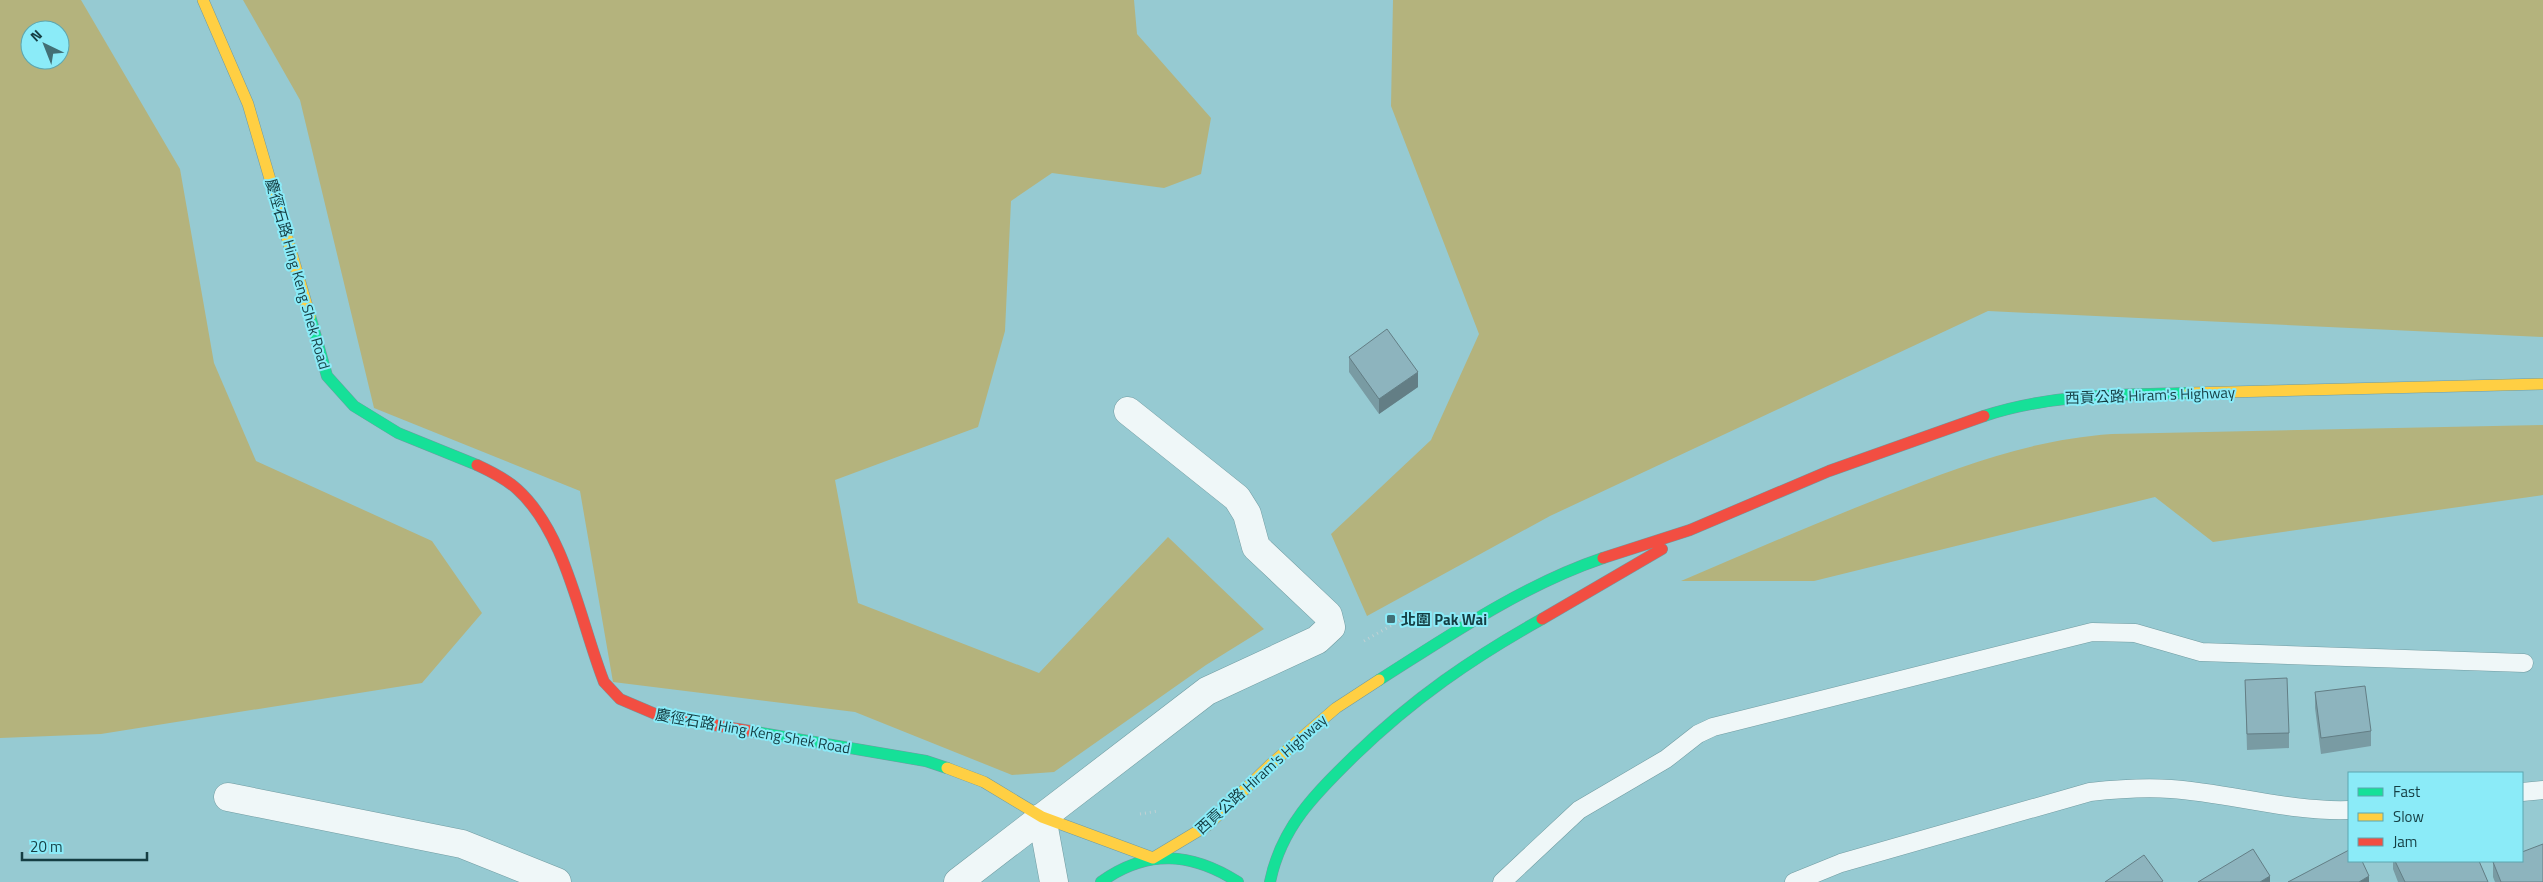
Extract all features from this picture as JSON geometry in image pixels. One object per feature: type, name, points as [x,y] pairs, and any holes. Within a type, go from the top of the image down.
[{"type":"main road","name":"慶徑石路 Hing Keng Shek Road","points":[[203,0],[248,104],[327,376],[354,406],[398,433],[479,466],[516,488],[538,513],[558,547],[592,652],[604,682],[620,700],[660,716],[926,761],[984,782],[1042,817],[1153,858]]},
{"type":"main road","name":"西貢公路 Hiram's Highway","points":[[1153,858],[1208,825],[1231,805],[1270,764],[1336,708],[1431,646],[1550,580],[1595,561],[1690,530],[1838,468],[1951,427],[2002,410],[2043,400],[2110,394],[2543,384]]},
{"type":"main road","name":"西貢公路 Hiram's Highway","points":[[1270,882],[1276,852],[1304,807],[1383,728],[1465,664],[1627,572],[1690,530]]},
{"type":"main road","name":"西貢公路 Hiram's Highway","points":[[1101,882],[1129,864],[1153,858],[1177,857],[1201,862],[1224,871],[1238,882]]},
{"type":"street","points":[[958,882],[1207,691],[1317,640],[1331,627],[1328,615],[1256,547],[1247,514],[1237,498],[1128,410]]},
{"type":"street","points":[[228,797],[462,844],[557,882]]},
{"type":"street","points":[[1042,817],[1054,882]]},
{"type":"lane","points":[[1502,882],[1579,810],[1666,759],[1698,734],[1713,727],[2092,632],[2135,634],[2201,652],[2524,663]]},
{"type":"lane","points":[[1794,882],[1840,863],[2090,792],[2131,788],[2171,789],[2309,809],[2348,810]]},
{"type":"lane","points":[[2523,792],[2543,790]]},
{"type":"shaded area","points":[[0,0],[81,0],[180,169],[214,363],[256,461],[432,541],[482,613],[422,683],[101,734],[0,738]]},
{"type":"shaded area","points":[[243,0],[1134,0],[1137,34],[1211,118],[1201,174],[1164,188],[1052,173],[1011,201],[1005,331],[978,427],[835,480],[858,603],[1039,673],[1168,537],[1264,629],[1206,665],[1054,772],[1012,775],[855,712],[613,682],[580,491],[374,408],[300,100]]},
{"type":"shaded area","points":[[1393,0],[2543,0],[2543,337],[1988,311],[1550,516],[1367,616],[1331,534],[1431,440],[1479,334],[1391,106]]},
{"type":"shaded area","points":[[2543,425],[2543,495],[2213,542],[2155,497],[1814,581],[1681,581],[1941,474],[1996,456],[2052,442],[2112,434]]},
{"type":"building","points":[[1387,329],[1418,372],[1379,399],[1349,357]]},
{"type":"building","points":[[2287,678],[2289,733],[2247,734],[2245,680]]},
{"type":"building","points":[[2365,686],[2371,731],[2321,738],[2315,692]]},
{"type":"building","points":[[2543,844],[2543,882],[2501,882],[2493,862],[2523,862],[2523,852]]},
{"type":"building","points":[[2253,849],[2270,876],[2260,882],[2198,882]]},
{"type":"building","points":[[2348,851],[2348,862],[2362,862],[2369,876],[2359,882],[2288,882]]},
{"type":"building","points":[[2144,855],[2163,881],[2105,882]]},
{"type":"building","points":[[2395,862],[2479,862],[2488,882],[2405,882]]},
{"type":"traffic: fast","points":[[310,316],[327,376],[354,406],[398,433],[477,465]]},
{"type":"traffic: fast","points":[[1984,416],[2034,403],[2085,397],[2189,393]]},
{"type":"traffic: fast","points":[[1379,680],[1488,612],[1544,582],[1603,558]]},
{"type":"traffic: fast","points":[[1270,882],[1275,862],[1291,828],[1314,797],[1355,755],[1421,698],[1467,664],[1542,619]]},
{"type":"traffic: fast","points":[[756,732],[926,761],[947,768]]},
{"type":"traffic: fast","points":[[1101,882],[1118,871],[1135,864],[1169,858],[1203,865],[1221,872],[1238,882]]},
{"type":"traffic: slow","points":[[203,0],[248,104],[310,316]]},
{"type":"traffic: slow","points":[[2189,393],[2543,384]]},
{"type":"traffic: slow","points":[[1153,858],[1208,825],[1271,764],[1336,708],[1379,680]]},
{"type":"traffic: slow","points":[[947,768],[984,782],[1042,817],[1153,858]]},
{"type":"traffic: jam","points":[[1603,558],[1690,530],[1829,471],[1984,416]]},
{"type":"traffic: jam","points":[[477,465],[517,489],[534,507],[548,529],[570,579],[604,682],[620,699],[660,716],[756,732]]},
{"type":"traffic: jam","points":[[1542,619],[1662,549]]},
{"type":"place","name":"北圍 Pak Wai","points":[[1391,619]]}]
